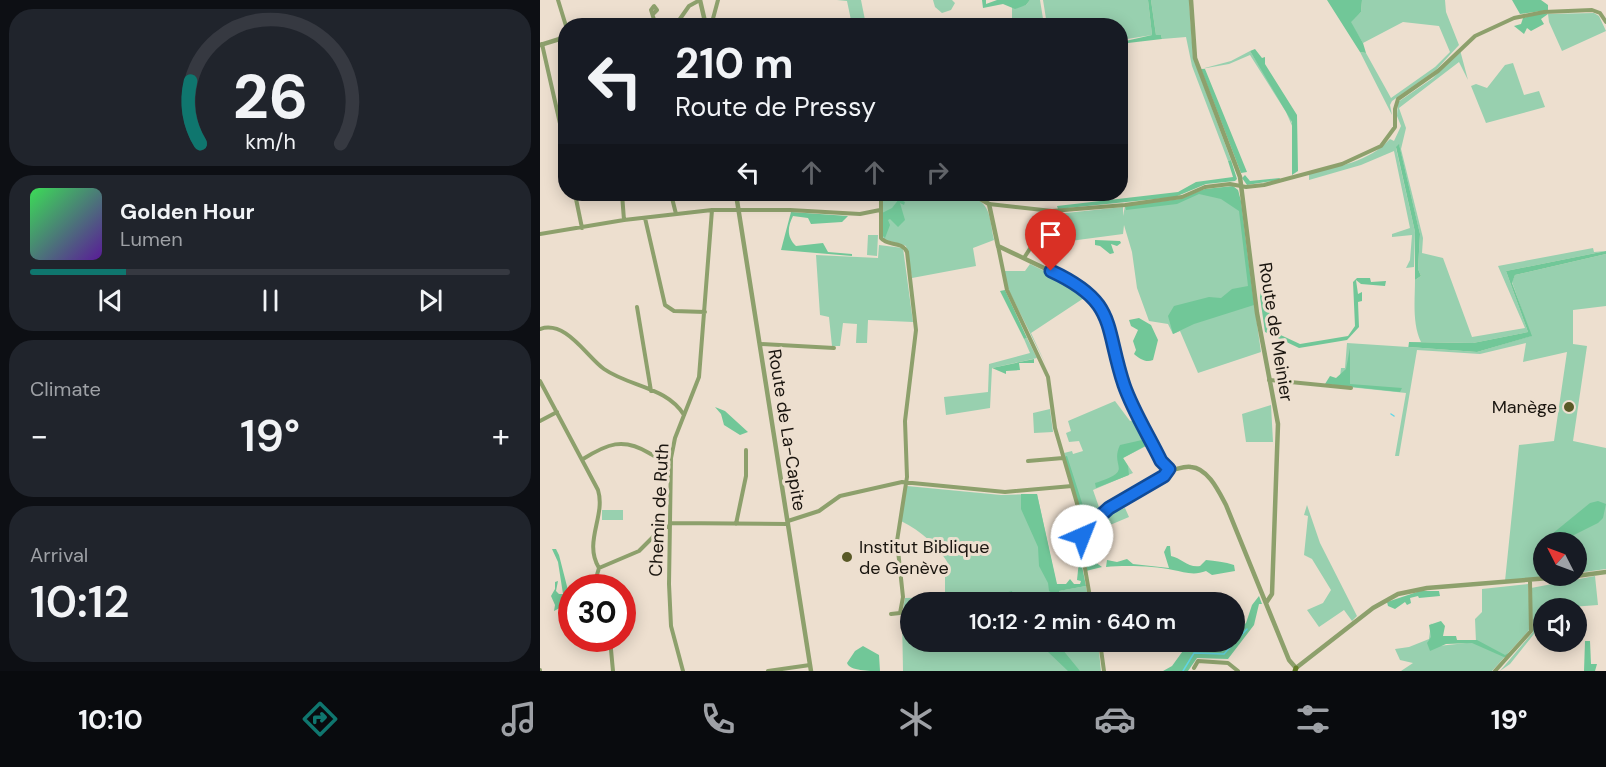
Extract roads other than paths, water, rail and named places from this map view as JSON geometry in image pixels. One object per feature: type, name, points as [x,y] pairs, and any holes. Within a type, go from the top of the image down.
[{"type":"street","points":[[558,0],[564,18]]},
{"type":"street","points":[[681,18],[689,6],[699,0],[704,18]]},
{"type":"street","points":[[713,18],[718,0]]},
{"type":"street","name":"Route de Meinier","points":[[1191,0],[1195,58],[1241,185],[1258,321],[1279,444],[1272,594],[1266,603]]},
{"type":"street","points":[[984,201],[989,204],[1044,211],[1171,199],[1187,196],[1202,187],[1256,186],[1283,181],[1342,164],[1379,148],[1395,127],[1395,106],[1401,97],[1438,71],[1466,42],[1484,32],[1514,18],[1544,12],[1592,10],[1600,13],[1606,21]]},
{"type":"street","points":[[654,13],[655,18]]},
{"type":"street","points":[[558,39],[541,44],[558,107]]},
{"type":"street","points":[[576,201],[582,228]]},
{"type":"street","points":[[623,201],[624,220]]},
{"type":"street","points":[[673,201],[676,214]]},
{"type":"street","name":"Route de La-Capite","points":[[737,201],[811,668]]},
{"type":"street","points":[[881,201],[881,240],[901,245],[907,252],[915,324],[904,421],[906,482],[897,541],[903,597],[900,613],[891,614]]},
{"type":"street","points":[[989,204],[1006,290],[1047,374],[1054,423],[1083,524],[1082,551],[1089,592]]},
{"type":"street","points":[[540,234],[624,220],[712,210],[860,214],[880,210]]},
{"type":"street","name":"Chemin de Ruth","points":[[683,671],[671,626],[671,461],[673,443],[699,377],[712,210]]},
{"type":"street","points":[[1024,258],[1038,236],[1044,211]]},
{"type":"street","points":[[645,218],[665,305],[674,311],[705,312]]},
{"type":"street","points":[[998,246],[1069,279],[1096,300],[1106,316],[1115,363],[1126,392],[1161,461],[1169,469],[1194,467],[1214,484],[1226,505],[1295,669],[1372,609],[1398,594],[1427,588],[1533,582]]},
{"type":"street","points":[[637,307],[651,391]]},
{"type":"street","points":[[540,329],[550,327],[561,330],[604,369],[672,401],[684,416]]},
{"type":"street","points":[[760,344],[834,348]]},
{"type":"street","points":[[1269,380],[1351,388]]},
{"type":"street","points":[[540,381],[600,495],[593,532],[594,556],[598,568],[596,574]]},
{"type":"street","points":[[540,421],[557,412]]},
{"type":"street","points":[[583,459],[606,445],[617,443],[634,445],[663,460],[671,461]]},
{"type":"street","points":[[736,524],[746,476],[746,450]]},
{"type":"street","points":[[1028,461],[1063,458]]},
{"type":"street","points":[[1083,524],[1097,519],[1109,508],[1164,476],[1169,469]]},
{"type":"street","points":[[598,568],[638,551],[662,528],[670,524],[788,523],[819,511],[840,496],[906,482],[999,491],[1072,486]]},
{"type":"street","points":[[1587,575],[1606,572]]},
{"type":"street","points":[[1495,671],[1531,631],[1530,582]]},
{"type":"street","points":[[611,652],[614,671]]},
{"type":"street","points":[[1101,652],[1104,671]]},
{"type":"street","points":[[1194,668],[1198,661],[1225,662],[1238,671]]},
{"type":"street","points":[[768,671],[811,668]]},
{"type":"waterway","points":[[1183,671],[1194,653],[1224,654],[1247,629]]},
{"type":"place","name":"Manège","points":[[1569,407]]},
{"type":"place","name":"Institut Biblique de Genève","points":[[847,557]]}]
